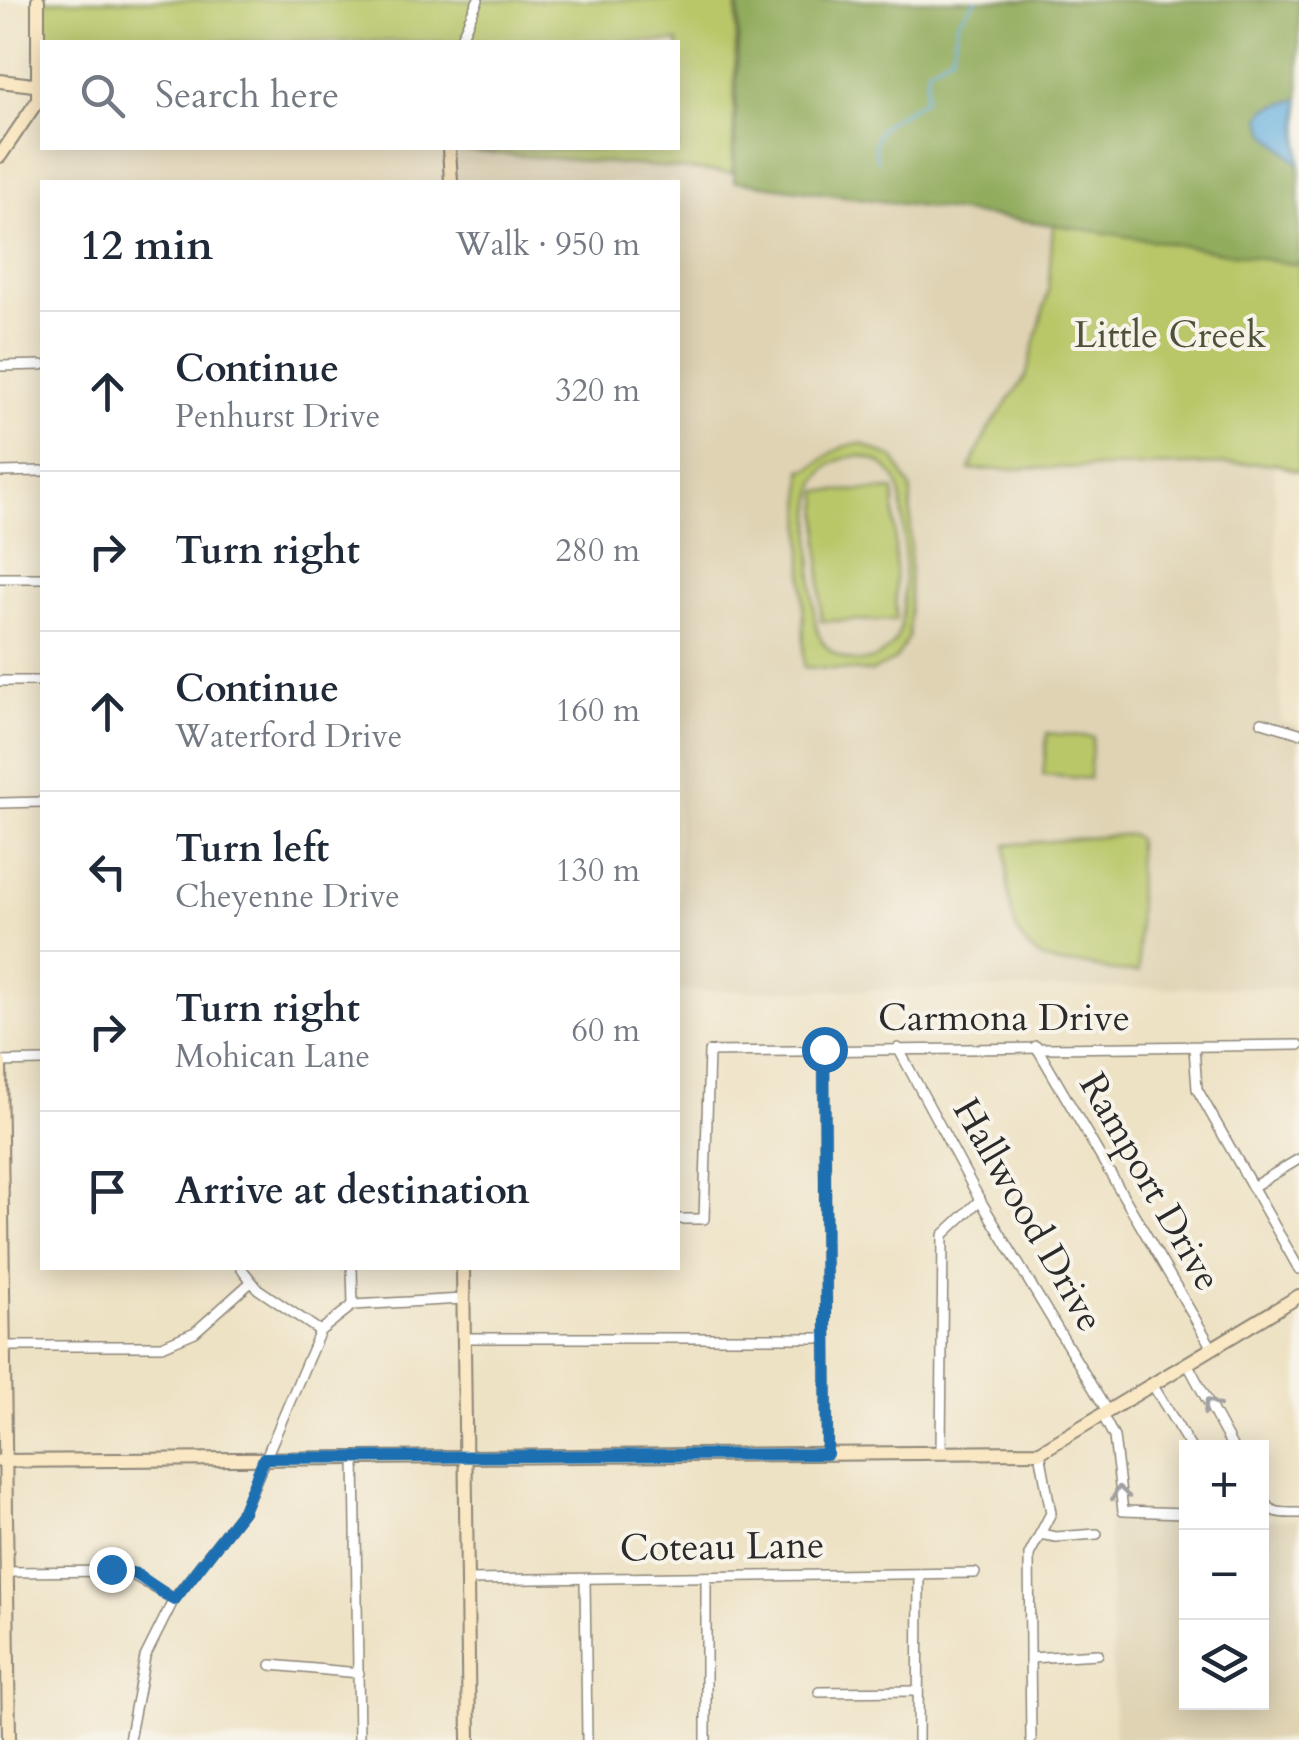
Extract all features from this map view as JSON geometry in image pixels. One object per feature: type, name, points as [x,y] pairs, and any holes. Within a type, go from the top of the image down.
[{"type":"street","points":[[38,0],[40,57]]},
{"type":"street","points":[[459,40],[478,0]]},
{"type":"street","points":[[0,80],[40,86]]},
{"type":"street","points":[[0,156],[33,112],[40,89]]},
{"type":"street","points":[[449,150],[451,180]]},
{"type":"street","points":[[0,366],[40,365]]},
{"type":"street","points":[[0,472],[40,471]]},
{"type":"street","points":[[0,578],[40,578]]},
{"type":"street","points":[[0,682],[40,681]]},
{"type":"street","points":[[1262,722],[1299,733]]},
{"type":"street","points":[[0,803],[40,802]]},
{"type":"street","name":"Carmona Drive","points":[[680,1219],[704,1218],[709,1052],[1299,1045]]},
{"type":"street","name":"Ramport Drive","points":[[1036,1046],[1212,1348]]},
{"type":"street","name":"Hallwood Drive","points":[[898,1048],[980,1200],[1105,1413],[1114,1438],[1123,1511],[1179,1513]]},
{"type":"street","points":[[1194,1048],[1197,1089],[1299,1269]]},
{"type":"street","points":[[824,1049],[827,1454]]},
{"type":"street","points":[[9,1740],[0,1062],[40,1061]]},
{"type":"street","points":[[1254,1186],[1299,1159]]},
{"type":"street","points":[[942,1453],[944,1235],[980,1200]]},
{"type":"street","points":[[242,1270],[250,1282],[320,1331]]},
{"type":"street","points":[[352,1270],[353,1305]]},
{"type":"street","points":[[463,1270],[470,1740]]},
{"type":"street","points":[[4,1346],[162,1346],[195,1332],[250,1282]]},
{"type":"street","points":[[3,1461],[1040,1452],[1299,1296]]},
{"type":"street","points":[[129,1740],[145,1657],[174,1600],[243,1511],[320,1331],[353,1305],[463,1299]]},
{"type":"street","points":[[464,1338],[826,1338]]},
{"type":"street","points":[[1186,1363],[1229,1440]]},
{"type":"street","points":[[1152,1384],[1186,1440]]},
{"type":"street","points":[[1032,1740],[1029,1556],[1051,1513],[1040,1452]]},
{"type":"street","points":[[355,1458],[359,1740]]},
{"type":"street","points":[[1269,1510],[1277,1514],[1299,1512]]},
{"type":"street","points":[[1040,1534],[1056,1538],[1097,1534]]},
{"type":"street","points":[[7,1572],[126,1571],[174,1600]]},
{"type":"street","name":"Coteau Lane","points":[[469,1580],[975,1573]]},
{"type":"street","points":[[918,1740],[919,1574]]},
{"type":"street","points":[[706,1577],[706,1740]]},
{"type":"street","points":[[585,1578],[587,1740]]},
{"type":"street","points":[[1030,1658],[1098,1654]]},
{"type":"street","points":[[271,1665],[358,1673]]},
{"type":"street","points":[[819,1692],[918,1690]]},
{"type":"shaded area","points":[[454,150],[732,173],[1075,216],[1106,467],[1274,463],[1281,721],[1299,727],[1299,987],[680,991],[680,180],[455,180]]},
{"type":"shaded area","points":[[1269,1519],[1299,1519],[1299,1740],[1115,1740],[1108,1522],[1179,1520],[1179,1710],[1269,1710]]},
{"type":"green space","points":[[43,0],[737,0],[732,173],[454,150],[680,150],[680,40],[43,40]]},
{"type":"green space","points":[[739,0],[1299,0],[1299,265],[1076,228],[734,181]]},
{"type":"green space","name":"Little Creek","points":[[1299,0],[1299,472],[1274,463],[969,470],[988,430],[1026,376],[1048,292],[1053,225]]},
{"type":"green space","points":[[862,444],[894,458],[911,489],[909,637],[895,660],[871,672],[804,667],[802,470],[851,445]],"holes":[[[867,457],[891,472],[900,493],[903,605],[898,635],[891,647],[875,658],[855,661],[833,653],[816,624],[812,583],[814,493],[829,466],[841,459]]]},
{"type":"green space","points":[[894,490],[896,620],[821,621],[819,491]]},
{"type":"green space","points":[[1047,733],[1093,737],[1089,779],[1043,775]]},
{"type":"green space","points":[[1131,834],[1137,839],[1139,972],[1060,964],[1039,956],[1026,945],[1012,915],[1006,845]]},
{"type":"water","points":[[1299,99],[1299,164],[1268,134],[1261,118],[1266,109]]},
{"type":"waterway","points":[[878,161],[876,137],[888,122],[925,98],[928,69],[952,54],[958,21],[976,0]]},
{"type":"route","points":[[111,1569],[136,1574],[174,1600],[212,1556],[243,1511],[264,1458],[827,1454],[824,1049]]}]
